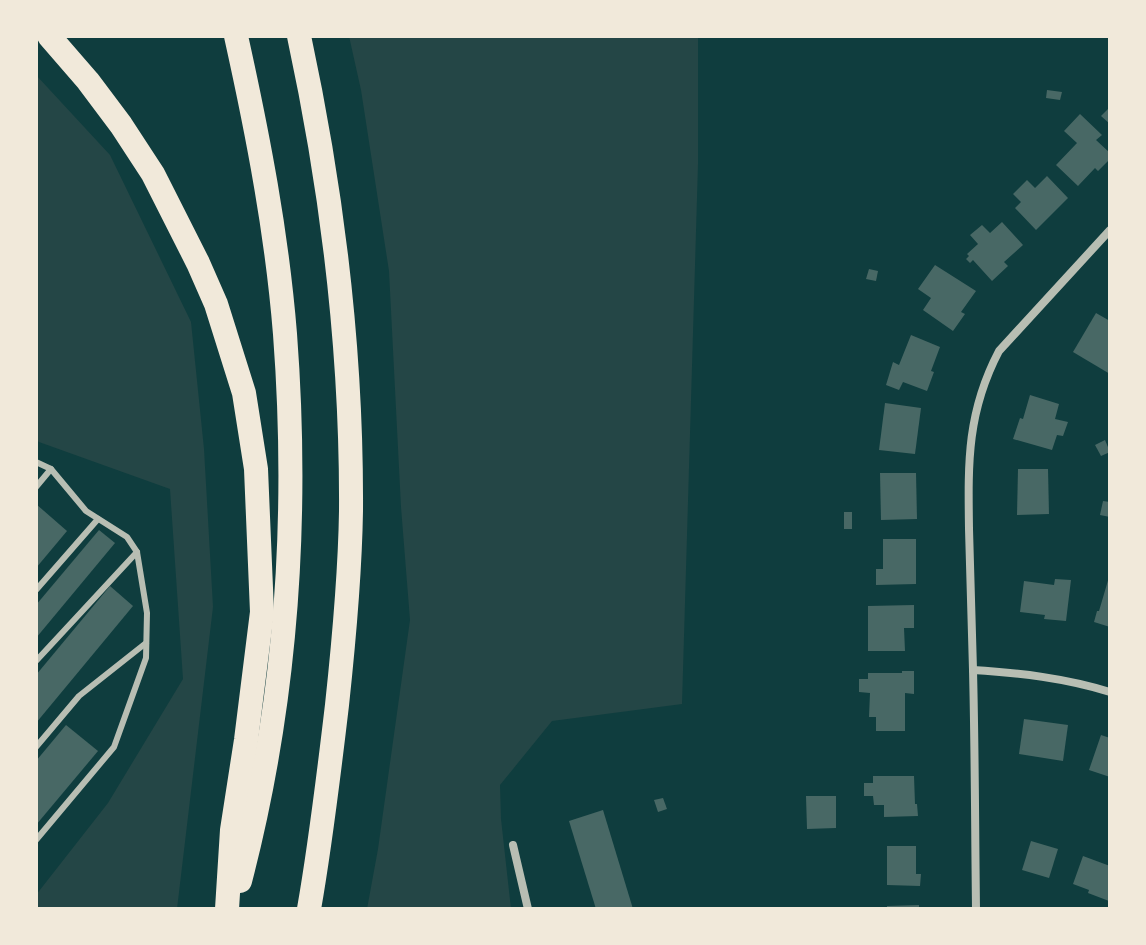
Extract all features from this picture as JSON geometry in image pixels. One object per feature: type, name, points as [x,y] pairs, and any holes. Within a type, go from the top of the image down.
[{"type":"highway","points":[[49,36],[105,103],[153,174],[216,304],[244,393],[256,469],[262,612],[232,830],[230,909]]},
{"type":"highway","points":[[230,909],[260,797],[271,732],[286,614],[291,533],[285,332],[264,171],[236,36]]},
{"type":"highway","points":[[299,36],[316,116],[335,234],[346,350],[351,514],[345,627],[309,909]]},
{"type":"street","points":[[976,909],[968,474],[970,438],[981,391],[999,351],[1108,235]]},
{"type":"street","points":[[973,670],[1054,678],[1110,692]]},
{"type":"street","points":[[513,845],[528,909]]},
{"type":"lane","points":[[36,462],[51,469],[86,511],[127,537],[137,552],[147,613],[146,658],[114,747],[36,840]]},
{"type":"lane","points":[[36,487],[51,469]]},
{"type":"lane","points":[[36,590],[98,519]]},
{"type":"lane","points":[[36,661],[137,552]]},
{"type":"lane","points":[[36,747],[79,696],[146,643]]},
{"type":"shaded area","points":[[349,36],[698,36],[698,164],[682,704],[552,721],[500,785],[511,909],[367,909],[410,620],[389,271],[361,90]]},
{"type":"shaded area","points":[[36,75],[110,155],[191,322],[204,449],[213,607],[177,909],[36,909],[36,895],[108,803],[183,679],[170,489],[36,439]]},
{"type":"building","points":[[1047,90],[1062,92],[1060,100],[1046,98]]},
{"type":"building","points":[[1110,107],[1110,124],[1101,116]]},
{"type":"building","points":[[1080,114],[1102,135],[1096,140],[1110,153],[1110,159],[1098,171],[1095,168],[1078,186],[1056,165],[1077,143],[1064,131]]},
{"type":"building","points":[[1047,176],[1068,198],[1036,230],[1015,208],[1021,202],[1013,194],[1027,180],[1035,188]]},
{"type":"building","points":[[1002,222],[1023,245],[1004,262],[1008,266],[992,281],[973,260],[970,263],[966,259],[978,244],[970,235],[982,225],[990,233]]},
{"type":"building","points":[[935,265],[976,291],[961,312],[965,314],[953,331],[923,310],[931,298],[918,289]]},
{"type":"building","points":[[869,269],[878,271],[876,281],[866,279]]},
{"type":"building","points":[[1096,313],[1110,321],[1110,374],[1073,352]]},
{"type":"building","points":[[911,335],[940,347],[927,391],[903,382],[899,390],[886,385],[893,362],[899,365]]},
{"type":"building","points":[[1030,395],[1059,404],[1055,419],[1068,422],[1063,436],[1057,435],[1052,450],[1013,439]]},
{"type":"building","points":[[885,403],[921,408],[915,454],[879,450]]},
{"type":"building","points":[[1105,440],[1110,452],[1101,456],[1095,445]]},
{"type":"building","points":[[1018,469],[1048,469],[1049,514],[1017,515]]},
{"type":"building","points":[[880,473],[916,473],[917,519],[881,520]]},
{"type":"building","points":[[1103,501],[1110,502],[1110,517],[1100,515]]},
{"type":"building","points":[[36,504],[67,531],[36,568]]},
{"type":"building","points":[[844,512],[852,512],[852,529],[844,529]]},
{"type":"building","points":[[99,530],[115,543],[36,638],[36,605]]},
{"type":"building","points":[[883,539],[916,539],[916,584],[876,585],[876,569],[883,569]]},
{"type":"building","points":[[1110,577],[1110,627],[1094,622]]},
{"type":"building","points":[[1055,579],[1071,580],[1066,621],[1020,612],[1024,581],[1054,585]]},
{"type":"building","points":[[110,586],[133,606],[36,723],[36,675]]},
{"type":"building","points":[[914,605],[914,628],[904,628],[905,651],[868,651],[868,606]]},
{"type":"building","points":[[914,671],[914,694],[905,693],[905,731],[876,731],[876,717],[869,717],[870,693],[859,692],[859,679],[868,679],[868,673]]},
{"type":"building","points":[[1024,719],[1068,725],[1063,761],[1019,754]]},
{"type":"building","points":[[66,725],[98,751],[36,825],[36,761]]},
{"type":"building","points":[[1101,735],[1110,738],[1110,777],[1089,770]]},
{"type":"building","points":[[873,776],[914,776],[918,816],[884,817],[884,805],[874,805],[873,796],[864,796],[864,783],[873,783]]},
{"type":"building","points":[[806,796],[836,796],[836,828],[807,829]]},
{"type":"building","points":[[663,798],[667,809],[658,812],[654,800]]},
{"type":"building","points":[[603,810],[633,909],[596,909],[569,821]]},
{"type":"building","points":[[1031,841],[1058,849],[1049,878],[1022,870]]},
{"type":"building","points":[[887,846],[916,846],[916,874],[921,874],[920,886],[887,885]]},
{"type":"building","points":[[1083,856],[1110,866],[1109,901],[1073,884]]},
{"type":"building","points":[[919,905],[919,909],[887,909],[887,906]]}]
